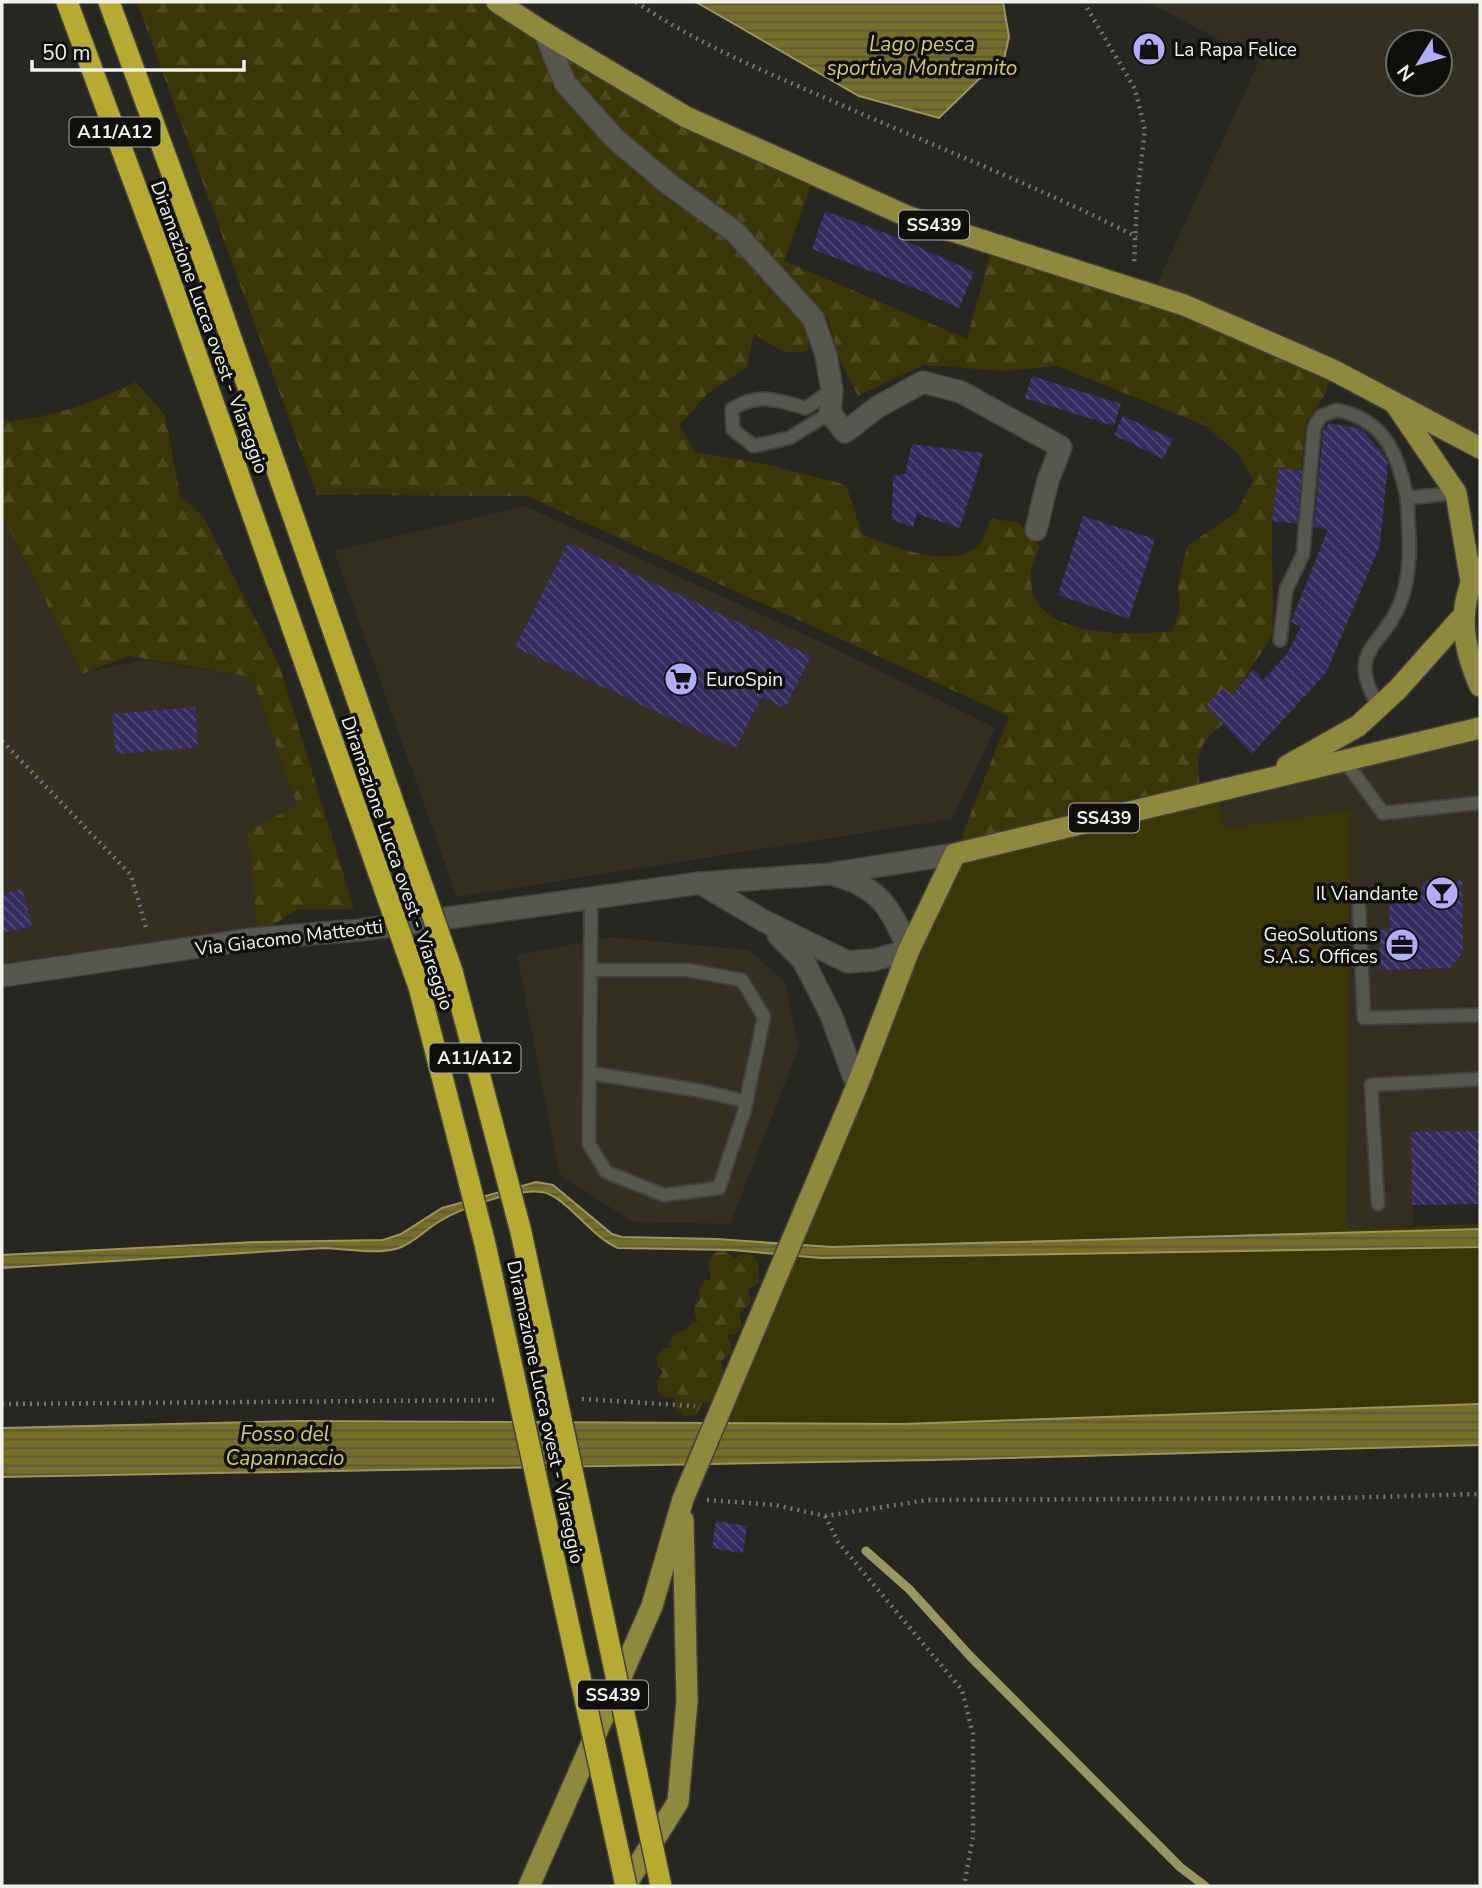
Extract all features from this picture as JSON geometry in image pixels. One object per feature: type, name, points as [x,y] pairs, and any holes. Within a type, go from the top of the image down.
[{"type":"highway","name":"Diramazione Lucca ovest - Viareggio","points":[[67,2],[163,263],[419,987],[485,1244],[626,1886]]},
{"type":"highway","name":"Diramazione Lucca ovest - Viareggio","points":[[109,2],[202,255],[452,971],[522,1233],[661,1886]]},
{"type":"main road","name":"SS439","points":[[497,2],[686,117],[906,216],[1184,305],[1333,370],[1480,448]]},
{"type":"main road","points":[[545,33],[565,83],[615,139],[735,232],[813,318],[826,355],[832,390],[830,413],[845,432],[879,406],[923,382],[961,392],[1061,447],[1048,480],[1036,530]]},
{"type":"main road","name":"SS439","points":[[1392,400],[1456,493],[1476,572],[1463,616],[1467,656],[1480,686]]},
{"type":"main road","name":"SS439","points":[[1253,782],[1311,754],[1358,726],[1463,616]]},
{"type":"main road","name":"SS439","points":[[529,1886],[652,1605],[683,1499],[857,1086],[909,950],[955,854],[1480,728]]},
{"type":"main road","name":"Via Giacomo Matteotti","points":[[2,976],[252,939],[360,930],[700,883],[828,873],[955,854]]},
{"type":"main road","name":"Via Giacomo Matteotti","points":[[828,873],[862,883],[890,910],[909,950]]},
{"type":"main road","points":[[700,883],[764,921],[848,962],[874,960],[909,950]]},
{"type":"main road","points":[[764,921],[803,960],[831,1015],[857,1086]]},
{"type":"main road","name":"SS439","points":[[626,1886],[678,1802],[687,1701],[683,1499]]},
{"type":"lane","points":[[830,413],[789,439],[754,446],[733,430],[732,409],[751,398],[776,400],[806,408],[832,390]]},
{"type":"lane","points":[[1280,640],[1286,590],[1303,554],[1314,428],[1321,416],[1336,410],[1371,422],[1400,462],[1407,498],[1409,565],[1401,603],[1364,659],[1365,685],[1378,707]]},
{"type":"lane","points":[[1407,498],[1456,493]]},
{"type":"lane","points":[[1345,761],[1383,813],[1480,803]]},
{"type":"lane","points":[[591,899],[589,1144],[606,1172],[664,1195],[719,1188],[746,1101],[764,1017],[742,980],[687,970],[591,970]]},
{"type":"lane","points":[[1359,908],[1364,1018],[1480,1015]]},
{"type":"lane","points":[[590,1073],[746,1101]]},
{"type":"lane","points":[[1378,1203],[1371,1086],[1480,1079]]},
{"type":"path","points":[[636,2],[670,25],[774,76],[1069,202],[1138,237]]},
{"type":"path","points":[[1087,8],[1135,89],[1145,131],[1137,197],[1138,237],[1132,288]]},
{"type":"path","points":[[2,741],[131,875],[153,954]]},
{"type":"path","points":[[570,1399],[611,1399],[721,1408]]},
{"type":"path","points":[[2,1404],[501,1400]]},
{"type":"path","points":[[683,1499],[775,1505],[825,1516],[928,1500],[1337,1498],[1480,1494]]},
{"type":"path","points":[[825,1516],[838,1542],[962,1690],[973,1734],[973,1837],[964,1886]]},
{"type":"shaded area","points":[[1148,2],[1480,2],[1480,448],[1152,295],[1259,61]]},
{"type":"shaded area","points":[[525,506],[821,642],[995,728],[952,819],[457,897],[334,551]]},
{"type":"shaded area","points":[[6,521],[82,673],[144,660],[252,677],[297,805],[247,832],[258,935],[2,969],[2,522]]},
{"type":"shaded area","points":[[1480,728],[1480,1204],[1413,1205],[1413,1226],[1347,1229],[1350,812],[1224,828],[1216,789]]},
{"type":"shaded area","points":[[611,937],[749,950],[785,982],[799,1047],[730,1224],[633,1222],[559,1174],[517,955]]},
{"type":"green space","points":[[137,2],[497,2],[545,33],[815,175],[784,261],[967,339],[993,244],[1333,370],[1325,395],[1306,423],[1301,470],[1279,472],[1272,521],[1273,635],[1233,695],[1206,705],[1223,724],[1202,746],[1198,762],[1201,794],[955,854],[1009,716],[527,496],[317,495]],"holes":[[[827,316],[840,361],[858,396],[923,365],[1004,371],[1057,366],[1206,426],[1240,456],[1253,480],[1237,512],[1187,546],[1178,586],[1180,610],[1172,631],[1131,633],[1083,629],[1062,622],[1044,611],[1034,595],[1031,573],[1040,547],[1018,522],[991,519],[979,544],[968,552],[954,556],[905,550],[862,534],[846,485],[769,465],[696,452],[679,426],[707,394],[747,367],[754,334],[784,352],[807,352]]]},
{"type":"green space","points":[[136,382],[165,415],[180,495],[204,518],[280,667],[354,909],[296,910],[258,935],[247,832],[297,805],[252,677],[129,656],[82,674],[6,522],[2,522],[2,421],[37,417],[70,409]]},
{"type":"green space","points":[[1216,789],[1224,828],[1350,811],[1347,1229],[1480,1224],[1480,1404],[904,1424],[713,1422],[954,856]]},
{"type":"green space","points":[[726,1251],[735,1259],[739,1255],[750,1254],[758,1261],[759,1282],[748,1291],[751,1303],[739,1313],[742,1326],[735,1335],[726,1336],[732,1352],[721,1361],[724,1374],[719,1379],[722,1392],[715,1401],[703,1402],[696,1415],[684,1416],[676,1409],[675,1398],[667,1398],[658,1391],[657,1380],[663,1372],[658,1367],[657,1356],[664,1348],[671,1347],[670,1340],[678,1332],[685,1331],[692,1322],[699,1321],[695,1317],[694,1306],[700,1299],[699,1289],[706,1280],[711,1280],[708,1261],[715,1252]]},
{"type":"water","name":"Lago pesca sportiva Montramito","points":[[696,2],[1003,2],[1009,37],[1002,68],[979,79],[939,118],[859,96]]},
{"type":"water","points":[[536,1182],[553,1185],[612,1234],[622,1237],[717,1239],[832,1247],[1480,1229],[1480,1247],[821,1258],[732,1250],[618,1248],[599,1236],[551,1195],[531,1192],[504,1196],[462,1210],[440,1221],[410,1243],[390,1250],[324,1248],[2,1268],[2,1255],[258,1242],[383,1240],[401,1234],[442,1208]]},
{"type":"water","name":"Fosso del Capannaccio","points":[[1480,1404],[1480,1445],[933,1460],[2,1477],[2,1428],[298,1421],[903,1424]]},
{"type":"building","points":[[825,211],[899,238],[974,272],[959,308],[915,288],[812,249]]},
{"type":"building","points":[[1032,376],[1121,404],[1114,426],[1025,398]]},
{"type":"building","points":[[1123,416],[1173,439],[1163,459],[1114,435]]},
{"type":"building","points":[[1329,423],[1362,429],[1386,457],[1388,464],[1380,545],[1326,673],[1252,754],[1206,705],[1224,688],[1233,695],[1253,669],[1263,680],[1286,655],[1301,627],[1291,622],[1328,529],[1314,527],[1323,431]]},
{"type":"building","points":[[912,444],[983,453],[960,528],[917,514],[913,527],[892,520],[893,476],[905,474]]},
{"type":"building","points":[[1279,468],[1302,471],[1297,524],[1272,521]]},
{"type":"building","points":[[1083,516],[1155,539],[1129,619],[1058,595]]},
{"type":"building","points":[[568,543],[811,656],[785,708],[761,697],[736,748],[515,647]]},
{"type":"building","points":[[195,707],[198,747],[116,754],[112,714]]},
{"type":"building","points":[[1422,881],[1462,881],[1463,952],[1450,968],[1380,970],[1379,930],[1390,929],[1389,896],[1422,895]]},
{"type":"building","points":[[22,889],[32,926],[2,933],[2,894]]},
{"type":"building","points":[[1480,1131],[1480,1204],[1412,1205],[1411,1132]]},
{"type":"building","points":[[716,1521],[747,1526],[743,1553],[712,1548]]},
{"type":"waterway","points":[[866,1551],[909,1589],[970,1656],[1180,1867],[1205,1886]]},
{"type":"place","name":"La Rapa Felice","points":[[1149,49]]},
{"type":"place","name":"EuroSpin","points":[[681,679]]},
{"type":"place","name":"Il Viandante","points":[[1442,893]]},
{"type":"place","name":"GeoSolutions S.A.S. Offices","points":[[1402,945]]}]
